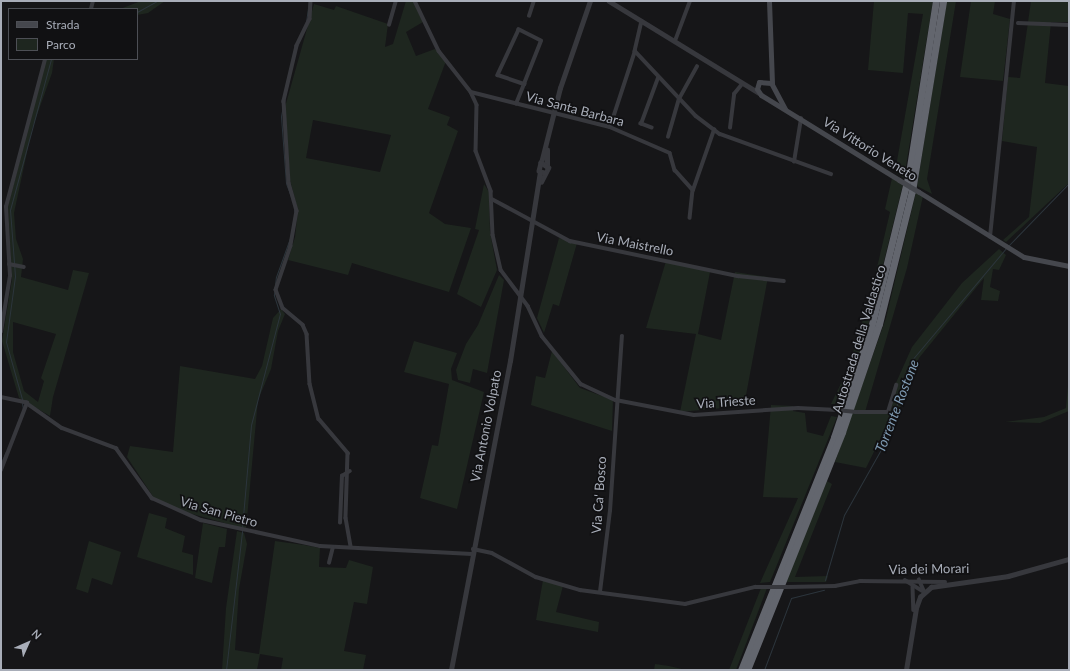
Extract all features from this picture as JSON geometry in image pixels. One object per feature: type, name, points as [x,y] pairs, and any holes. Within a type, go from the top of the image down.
[{"type":"highway","name":"Autostrada della Valdastico","points":[[741,670],[834,437],[872,328],[909,174],[936,1]]},
{"type":"highway","name":"Autostrada della Valdastico","points":[[747,670],[845,425],[881,318],[912,191],[943,1]]},
{"type":"main road","points":[[761,95],[773,88],[770,66],[769,1]]},
{"type":"main road","points":[[761,95],[761,81],[770,66]]},
{"type":"main road","name":"Via Vittorio Veneto","points":[[761,81],[773,88],[784,109]]},
{"type":"main road","name":"Via Vittorio Veneto","points":[[761,95],[1007,248],[1038,262],[1069,266]]},
{"type":"street","points":[[311,1],[310,19],[297,46],[284,101],[289,183],[297,211],[291,246],[276,290],[283,308],[303,325],[319,419],[348,452],[350,471],[346,518],[351,547]]},
{"type":"street","points":[[388,26],[396,1]]},
{"type":"street","name":"Via Trieste","points":[[415,1],[439,51],[471,92],[478,112],[476,151],[492,198],[493,235],[502,270],[521,296],[542,336],[577,380],[587,388],[616,400],[694,415],[798,408],[856,412],[888,412],[896,385]]},
{"type":"street","points":[[529,16],[534,1]]},
{"type":"street","points":[[542,172],[541,163],[547,147],[554,113],[590,1]]},
{"type":"street","name":"Via Vittorio Veneto","points":[[609,1],[761,95]]},
{"type":"street","points":[[674,41],[690,1]]},
{"type":"street","points":[[990,237],[1014,1]]},
{"type":"street","points":[[610,127],[642,21]]},
{"type":"street","points":[[1018,23],[1069,25]]},
{"type":"street","points":[[516,104],[524,84],[540,41],[518,30],[498,75],[524,84]]},
{"type":"street","points":[[634,51],[658,78],[714,130],[794,162],[831,174]]},
{"type":"street","points":[[1,332],[13,265],[6,207],[45,60]]},
{"type":"street","points":[[668,137],[680,99],[697,67]]},
{"type":"street","points":[[652,128],[642,124],[658,78]]},
{"type":"street","points":[[730,128],[734,94],[743,84],[761,81]]},
{"type":"street","name":"Via Santa Barbara","points":[[471,92],[610,127],[670,154],[675,170],[693,190]]},
{"type":"street","points":[[794,162],[801,120]]},
{"type":"street","points":[[690,218],[693,190],[714,130]]},
{"type":"street","points":[[542,172],[547,165],[547,147]]},
{"type":"street","points":[[541,163],[547,165]]},
{"type":"street","name":"Via Antonio Volpato","points":[[451,670],[521,296],[542,172]]},
{"type":"street","name":"Via Maistrello","points":[[492,198],[570,241],[738,276],[784,281]]},
{"type":"street","points":[[13,265],[24,267]]},
{"type":"street","points":[[616,400],[622,336]]},
{"type":"street","name":"Via San Pietro","points":[[1,397],[24,402],[62,428],[116,448],[144,491],[161,504],[238,530],[332,547],[473,552]]},
{"type":"street","name":"Via Ca' Bosco","points":[[600,592],[610,511],[616,400]]},
{"type":"street","points":[[1,470],[24,402]]},
{"type":"street","points":[[340,523],[342,476],[350,471]]},
{"type":"street","points":[[329,563],[332,547]]},
{"type":"street","points":[[473,552],[492,553],[536,577],[580,590],[600,592]]},
{"type":"street","name":"Via dei Morari","points":[[600,592],[685,604],[755,587],[787,587],[906,580],[945,582],[1008,576],[1069,559]]},
{"type":"street","points":[[906,580],[913,587],[924,592]]},
{"type":"street","points":[[918,580],[924,592]]},
{"type":"street","points":[[913,621],[924,592],[945,582]]},
{"type":"street","points":[[906,670],[913,621],[913,587]]},
{"type":"green space","points":[[141,1],[165,1],[148,13],[138,15],[138,8],[123,8]]},
{"type":"green space","points":[[406,1],[413,1],[423,22],[406,32],[416,56],[435,49],[446,61],[428,109],[450,117],[447,125],[458,131],[429,213],[445,224],[471,228],[449,292],[352,263],[348,275],[288,260],[295,237],[298,210],[290,180],[285,107],[314,4],[334,10],[336,6],[388,24],[385,47],[393,44]],"holes":[[[313,120],[391,135],[380,172],[306,158]]]},
{"type":"green space","points":[[874,1],[933,1],[904,178],[895,172],[923,14],[908,13],[903,73],[868,70]]},
{"type":"green space","points":[[947,1],[956,1],[927,179],[932,194],[917,186]]},
{"type":"green space","points":[[971,1],[995,1],[993,14],[1010,19],[1003,81],[960,77]]},
{"type":"green space","points":[[1031,1],[1069,1],[1069,22],[1051,22],[1045,83],[1069,86],[1069,183],[1006,242],[1003,240],[1029,217],[1037,147],[1002,141],[1008,77],[1020,78]]},
{"type":"green space","points":[[46,60],[54,60],[52,73],[32,129],[14,213],[16,239],[23,259],[21,277],[68,290],[73,270],[89,273],[53,397],[50,416],[19,398],[2,341],[12,279],[8,206]],"holes":[[[13,322],[56,334],[41,378],[44,381],[38,402],[24,391],[13,352]]]},
{"type":"green space","points":[[892,178],[903,184],[866,334],[842,404],[831,404],[848,369],[871,293],[890,212],[885,209]]},
{"type":"green space","points":[[484,184],[489,192],[490,232],[497,270],[481,307],[457,294],[479,230],[475,229]]},
{"type":"green space","points":[[916,192],[923,196],[907,268],[865,412],[890,410],[895,385],[912,347],[962,283],[999,249],[1006,255],[999,270],[993,269],[990,287],[1000,291],[998,301],[981,300],[984,278],[919,358],[897,417],[891,417],[866,468],[835,462],[886,318]]},
{"type":"green space","points":[[559,238],[577,243],[559,306],[553,304],[544,333],[537,318]]},
{"type":"green space","points":[[666,261],[710,272],[698,334],[721,340],[735,272],[768,277],[744,406],[680,412],[696,334],[646,328]]},
{"type":"green space","points":[[499,275],[504,280],[487,373],[473,369],[470,383],[458,380],[456,370],[466,344],[478,325]]},
{"type":"green space","points":[[281,309],[285,314],[278,331],[271,369],[258,400],[246,529],[185,512],[154,498],[127,457],[130,446],[173,452],[180,366],[255,379],[262,366],[273,318]]},
{"type":"green space","points":[[414,341],[457,353],[451,369],[452,380],[484,392],[457,509],[420,498],[432,445],[438,446],[449,384],[404,372]]},
{"type":"green space","points":[[552,351],[580,388],[613,400],[612,431],[531,405],[536,376],[545,378]]},
{"type":"green space","points":[[1069,375],[1069,411],[1040,423],[1005,422],[1044,417],[1066,408]]},
{"type":"green space","points":[[771,405],[793,406],[793,411],[805,413],[807,432],[823,436],[831,416],[837,417],[770,582],[760,583],[798,498],[763,497]]},
{"type":"green space","points":[[827,481],[832,484],[795,577],[828,576],[826,582],[785,582]]},
{"type":"green space","points":[[149,513],[167,518],[165,528],[185,536],[182,552],[193,555],[193,575],[137,557]]},
{"type":"green space","points":[[203,523],[227,529],[225,547],[219,547],[212,583],[195,578]]},
{"type":"green space","points":[[237,531],[244,533],[247,544],[239,589],[235,650],[259,654],[275,541],[304,545],[320,548],[319,567],[346,568],[349,560],[373,567],[367,604],[354,602],[344,651],[366,655],[363,670],[281,670],[283,658],[260,654],[257,670],[222,670],[226,608]]},
{"type":"green space","points":[[89,541],[121,552],[112,585],[92,578],[88,593],[76,589]]},
{"type":"green space","points":[[543,580],[563,586],[556,612],[599,622],[598,632],[536,620]]},
{"type":"green space","points":[[761,588],[767,588],[736,670],[729,670]]},
{"type":"green space","points":[[655,664],[669,666],[686,670],[654,670]]},
{"type":"waterway","points":[[138,11],[157,1]]},
{"type":"waterway","points":[[306,22],[309,1]]},
{"type":"waterway","points":[[298,40],[303,30]]},
{"type":"waterway","points":[[292,199],[286,183],[281,116],[293,55]]},
{"type":"waterway","points":[[22,399],[6,342],[15,276],[10,210],[51,60]]},
{"type":"waterway","name":"Torrente Rostone","points":[[1008,246],[1069,183]]},
{"type":"waterway","points":[[294,208],[295,214]]},
{"type":"waterway","points":[[242,528],[251,425],[280,314],[274,295],[276,277],[291,235]]},
{"type":"waterway","name":"Torrente Rostone","points":[[825,580],[844,515],[884,444],[911,361],[1006,248]]},
{"type":"waterway","points":[[22,403],[23,409]]},
{"type":"waterway","points":[[1,463],[6,451]]},
{"type":"waterway","points":[[226,670],[242,531]]},
{"type":"waterway","name":"Torrente Rostone","points":[[764,670],[791,598],[824,590]]}]
